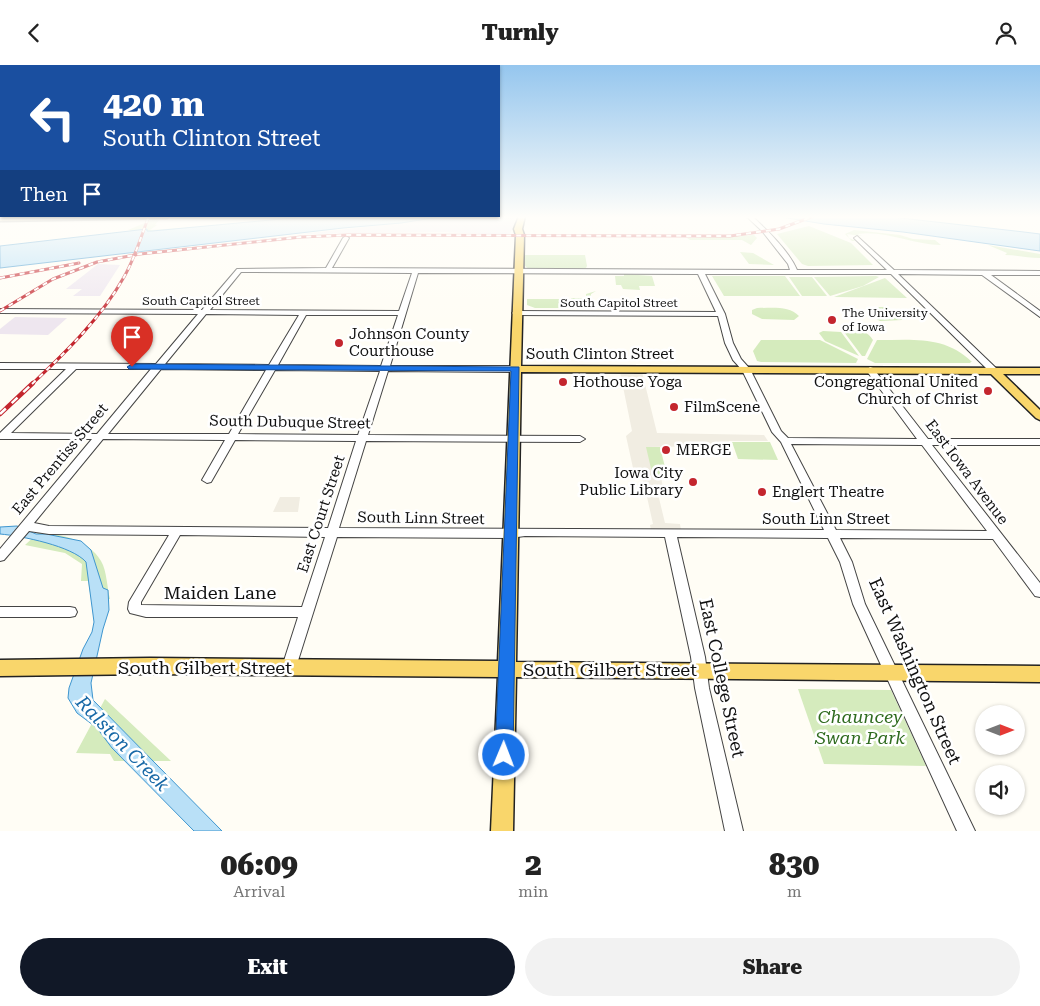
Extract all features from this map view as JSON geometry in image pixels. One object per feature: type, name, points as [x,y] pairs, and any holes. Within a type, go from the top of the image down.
[{"type":"main road","points":[[502,831],[519,252]]},
{"type":"main road","name":"South Clinton Street","points":[[516,369],[1040,371]]},
{"type":"main road","points":[[994,371],[1040,415]]},
{"type":"main road","name":"South Gilbert Street","points":[[0,669],[150,666],[1040,674]]},
{"type":"street","points":[[338,252],[328,270],[793,270],[1040,273]]},
{"type":"street","points":[[774,252],[785,265],[793,270]]},
{"type":"street","points":[[871,252],[994,371]]},
{"type":"street","name":"East Prentiss Street","points":[[0,557],[238,270],[328,270]]},
{"type":"street","name":"East Court Street","points":[[289,667],[416,270]]},
{"type":"street","name":"East Washington Street","points":[[700,271],[721,314],[729,343],[739,363],[746,369],[778,433],[785,441],[846,562],[859,604],[966,831]]},
{"type":"street","points":[[983,272],[1040,315]]},
{"type":"street","points":[[0,317],[4,311]]},
{"type":"street","name":"South Capitol Street","points":[[4,311],[402,313]]},
{"type":"street","points":[[207,480],[304,312]]},
{"type":"street","name":"South Capitol Street","points":[[516,313],[721,314]]},
{"type":"street","name":"South Clinton Street","points":[[0,366],[516,369]]},
{"type":"street","points":[[1,436],[73,367]]},
{"type":"street","name":"East Iowa Avenue","points":[[870,370],[1040,592]]},
{"type":"street","name":"South Dubuque Street","points":[[1,436],[101,435],[580,439]]},
{"type":"street","points":[[785,441],[1040,442]]},
{"type":"street","name":"South Linn Street","points":[[26,526],[49,530],[332,533],[997,535]]},
{"type":"street","name":"Maiden Lane","points":[[177,531],[135,602],[135,609],[154,612],[306,612]]},
{"type":"street","name":"East College Street","points":[[670,534],[734,831]]},
{"type":"street","points":[[0,612],[70,612]]},
{"type":"shaded area","points":[[98,264],[120,265],[100,296],[73,296],[82,289],[66,289]]},
{"type":"shaded area","points":[[15,317],[67,318],[48,335],[0,334],[0,329]]},
{"type":"shaded area","points":[[620,372],[642,372],[657,433],[764,435],[768,441],[729,441],[730,446],[646,447],[653,477],[661,477],[664,493],[658,494],[665,523],[680,524],[681,530],[651,530],[650,525],[653,524],[645,488],[639,468],[633,468],[626,436],[632,431]]},
{"type":"shaded area","points":[[280,497],[300,497],[298,512],[273,512]]},
{"type":"green space","points":[[740,252],[753,253],[774,265],[749,264]]},
{"type":"green space","points":[[792,252],[860,252],[873,265],[808,266],[802,264]]},
{"type":"green space","points":[[1004,252],[1027,252],[1040,254],[1040,258],[1005,255],[1007,253]]},
{"type":"green space","points":[[525,255],[585,255],[587,266],[580,269],[529,269],[525,266]]},
{"type":"green space","points":[[624,274],[652,276],[655,286],[639,286],[640,290],[623,289],[621,285],[616,285],[615,276],[624,276]]},
{"type":"green space","points":[[712,276],[785,276],[800,296],[724,296]]},
{"type":"green space","points":[[789,277],[812,277],[827,296],[802,296]]},
{"type":"green space","points":[[814,277],[879,277],[863,286],[830,296]]},
{"type":"green space","points":[[885,278],[907,298],[834,297]]},
{"type":"green space","points":[[596,291],[591,294],[591,298],[581,302],[561,302],[561,308],[535,308],[527,305],[527,299],[571,301],[571,298],[586,298],[586,294]]},
{"type":"green space","points":[[866,307],[884,307],[902,315],[902,320],[880,321],[867,314],[869,309]]},
{"type":"green space","points":[[757,308],[785,309],[795,312],[799,316],[794,320],[762,319],[752,314],[752,310]]},
{"type":"green space","points":[[823,331],[841,332],[859,356],[825,341],[819,333]]},
{"type":"green space","points":[[845,331],[861,331],[870,336],[873,340],[865,356],[862,356]]},
{"type":"green space","points":[[761,340],[820,340],[858,359],[856,363],[761,362],[757,361],[753,351]]},
{"type":"green space","points":[[877,340],[915,340],[939,343],[962,353],[972,362],[875,363],[867,359]]},
{"type":"green space","points":[[732,442],[770,442],[778,460],[738,459]]},
{"type":"green space","points":[[645,447],[660,447],[666,471],[660,471],[661,477],[651,477]]},
{"type":"green space","points":[[39,532],[74,539],[96,554],[105,570],[110,599],[91,599],[88,581],[81,581],[82,564],[65,553],[25,545]]},
{"type":"green space","name":"Chauncey Swan Park","points":[[798,689],[891,690],[926,766],[824,764]]},
{"type":"green space","points":[[105,699],[171,761],[114,761],[110,754],[76,753]]},
{"type":"water","points":[[0,252],[139,252],[0,268]]},
{"type":"water","name":"Ralston Creek","points":[[17,526],[36,534],[46,534],[81,541],[91,550],[103,588],[108,590],[109,610],[91,683],[93,700],[222,831],[194,831],[112,748],[97,728],[77,713],[68,698],[69,688],[83,649],[92,632],[94,622],[86,562],[70,551],[58,547],[21,537],[0,534],[0,527]]},
{"type":"railway","points":[[134,255],[161,252]]},
{"type":"railway","points":[[0,311],[53,279],[97,262],[134,255]]},
{"type":"railway","points":[[32,384],[82,334],[105,307],[124,277],[134,255]]},
{"type":"railway","points":[[0,278],[79,263]]},
{"type":"railway","points":[[0,414],[33,383]]},
{"type":"place","name":"The University of Iowa","points":[[832,320]]},
{"type":"place","name":"Johnson County Courthouse","points":[[339,343]]},
{"type":"place","name":"Hothouse Yoga","points":[[563,382]]},
{"type":"place","name":"Congregational United Church of Christ","points":[[988,391]]},
{"type":"place","name":"FilmScene","points":[[674,407]]},
{"type":"place","name":"MERGE","points":[[666,450]]},
{"type":"place","name":"Iowa City Public Library","points":[[693,482]]},
{"type":"place","name":"Englert Theatre","points":[[762,492]]},
{"type":"route","points":[[132,367],[516,369],[504,755]]}]
